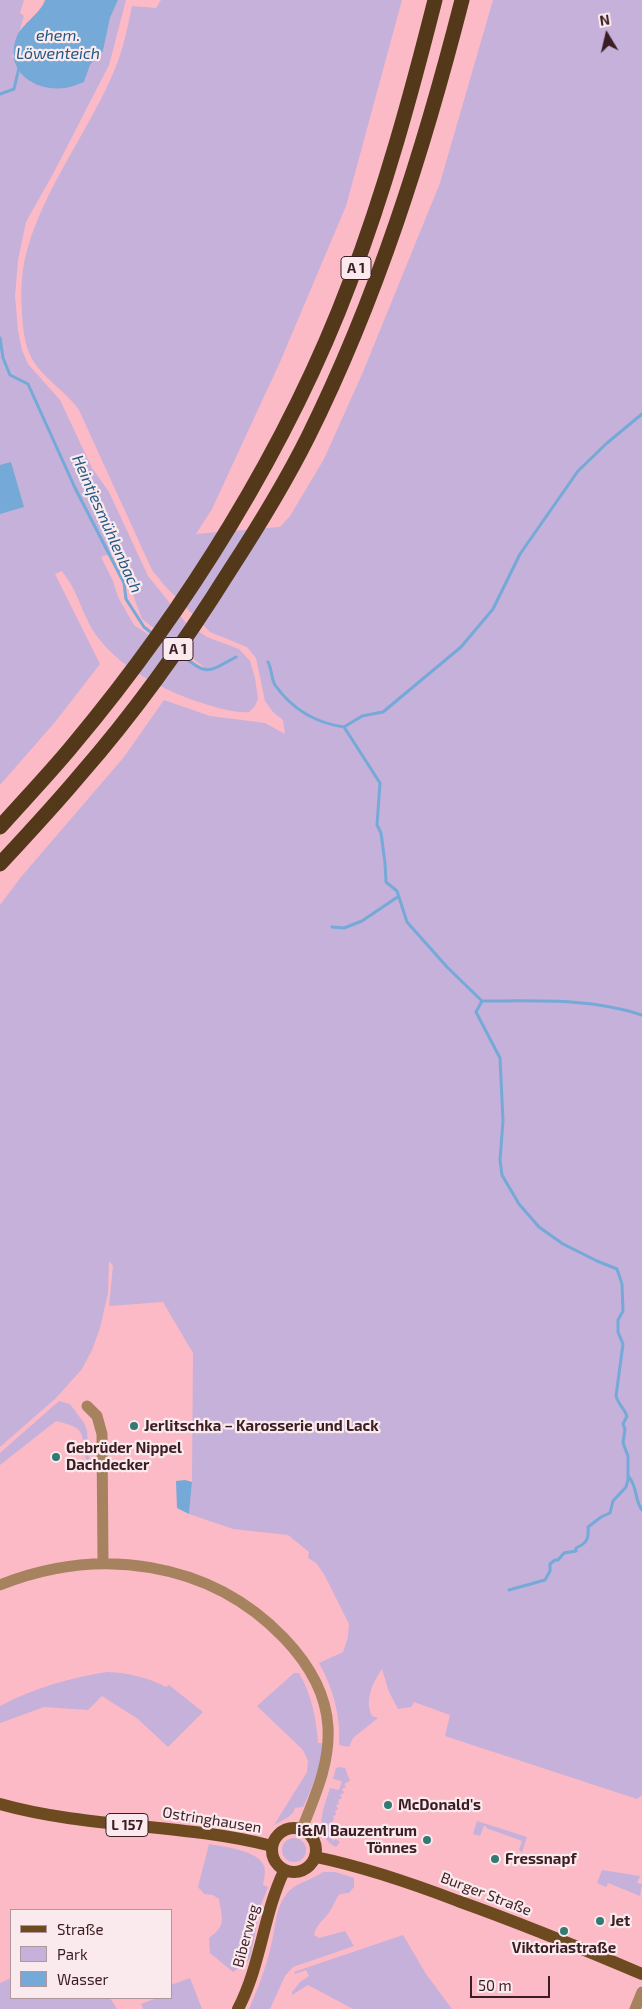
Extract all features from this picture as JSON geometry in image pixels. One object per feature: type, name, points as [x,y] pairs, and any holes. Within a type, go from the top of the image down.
[{"type":"highway","name":"A 1","points":[[0,827],[73,745],[154,641],[234,519],[281,434],[325,343],[350,283],[378,206],[435,0]]},
{"type":"highway","name":"A 1","points":[[0,864],[80,775],[149,690],[196,624],[265,516],[307,439],[342,365],[400,214],[449,53],[462,0]]},
{"type":"main road","name":"Ostringhausen","points":[[0,1804],[68,1818],[177,1830],[272,1846]]},
{"type":"main road","points":[[286,1829],[302,1829],[314,1840],[316,1857],[310,1866],[300,1872],[284,1871],[274,1860],[272,1846],[277,1836],[286,1829]]},
{"type":"main road","name":"Burger Straße","points":[[316,1857],[352,1865],[415,1885],[574,1945],[642,1974]]},
{"type":"main road","name":"Biberweg","points":[[238,2009],[252,1975],[268,1912],[284,1871]]},
{"type":"street","points":[[87,1406],[96,1416],[102,1434],[103,1563]]},
{"type":"street","points":[[0,1585],[47,1572],[103,1563],[129,1564],[188,1576],[232,1596],[261,1616],[300,1655],[320,1691],[327,1719],[328,1735],[323,1772],[302,1829]]},
{"type":"street","points":[[635,2009],[642,1992]]},
{"type":"green space","points":[[0,0],[24,0],[20,13],[24,16],[12,57],[84,82],[90,65],[103,51],[110,18],[118,0],[126,0],[109,65],[26,222],[18,260],[15,296],[18,331],[22,350],[28,364],[60,400],[92,468],[109,492],[148,576],[186,623],[207,637],[239,649],[250,661],[258,699],[255,706],[249,712],[236,712],[182,696],[149,680],[120,660],[92,630],[73,587],[62,571],[55,574],[100,664],[55,722],[0,785]],"holes":[[[115,552],[128,574],[132,592],[142,619],[205,668],[203,671],[134,625],[118,597],[113,581],[101,557]]]},
{"type":"green space","points":[[161,0],[402,0],[346,206],[280,362],[212,509],[196,534],[280,527],[290,516],[324,459],[363,372],[440,183],[493,0],[642,0],[642,1795],[637,1799],[445,1736],[450,1715],[414,1702],[411,1707],[398,1709],[389,1692],[382,1669],[373,1685],[369,1698],[372,1716],[378,1718],[353,1738],[349,1747],[339,1745],[339,1723],[335,1702],[319,1663],[343,1652],[348,1637],[349,1624],[324,1574],[316,1563],[308,1558],[309,1552],[288,1535],[233,1529],[189,1514],[192,1482],[193,1353],[163,1302],[109,1306],[113,1266],[109,1261],[108,1293],[100,1328],[92,1350],[82,1369],[56,1398],[0,1447],[0,905],[21,877],[124,757],[164,700],[210,716],[265,723],[285,734],[283,720],[273,712],[265,701],[256,658],[247,647],[210,632],[152,570],[79,410],[41,371],[31,357],[24,335],[21,300],[23,269],[40,215],[115,69],[124,43],[132,6],[156,8]]},
{"type":"green space","points":[[59,1401],[70,1404],[84,1423],[87,1430],[89,1461],[86,1459],[82,1436],[78,1429],[56,1421],[0,1465],[0,1453]]},
{"type":"green space","points":[[107,1672],[137,1676],[166,1687],[169,1685],[203,1712],[168,1747],[138,1719],[102,1696],[88,1710],[44,1707],[0,1723],[0,1706],[52,1685],[79,1677]]},
{"type":"green space","points":[[294,1673],[299,1673],[310,1698],[315,1715],[318,1743],[323,1743],[322,1751],[316,1776],[303,1807],[295,1808],[290,1816],[274,1825],[307,1772],[308,1761],[303,1750],[257,1706]]},
{"type":"green space","points":[[336,1768],[345,1768],[350,1781],[344,1784],[346,1787],[342,1789],[344,1793],[340,1795],[342,1798],[338,1800],[339,1804],[336,1805],[338,1809],[335,1811],[336,1815],[333,1816],[334,1820],[329,1827],[331,1830],[328,1832],[333,1841],[336,1839],[340,1842],[336,1847],[328,1842],[324,1835],[321,1820],[330,1788],[339,1790],[342,1781],[333,1779]]},
{"type":"green space","points":[[477,1821],[527,1837],[522,1852],[519,1850],[522,1841],[486,1828],[486,1826],[484,1826],[480,1836],[473,1834]]},
{"type":"green space","points":[[294,1838],[302,1842],[306,1850],[302,1858],[294,1862],[286,1858],[282,1850],[286,1842]]},
{"type":"green space","points":[[209,1844],[231,1848],[255,1856],[265,1868],[263,1885],[268,1887],[260,1907],[250,1959],[233,1972],[210,1953],[209,1938],[219,1929],[222,1917],[219,1899],[213,1895],[204,1894],[198,1887]]},
{"type":"green space","points":[[602,1870],[640,1876],[637,1883],[642,1884],[640,1896],[608,1883],[606,1887],[597,1883]]},
{"type":"green space","points":[[323,1872],[335,1872],[354,1878],[354,1887],[349,1893],[338,1896],[330,1911],[317,1927],[314,1935],[319,1938],[345,1931],[354,1946],[293,1967],[285,1976],[270,2009],[249,2009],[267,1962],[278,1910],[284,1897],[297,1885]]},
{"type":"green space","points":[[403,1935],[426,1974],[452,2009],[353,2009],[308,1985],[292,1995],[292,1992],[300,1982],[309,1976],[306,1970],[295,1974],[294,1972]]},
{"type":"green space","points":[[10,1978],[10,1999],[111,1999],[117,2009],[0,2009],[0,1983]]},
{"type":"green space","points":[[190,1978],[202,2009],[143,2009],[141,2004],[154,1999],[172,1999],[172,1985]]},
{"type":"water","name":"ehem. Löwenteich","points":[[45,0],[118,0],[110,18],[103,51],[90,65],[84,82],[65,88],[42,86],[24,76],[18,68],[14,59],[17,36],[40,9]]},
{"type":"water","points":[[11,462],[24,507],[0,514],[0,465]]},
{"type":"water","points":[[185,1480],[192,1482],[189,1514],[177,1508],[176,1481]]},
{"type":"waterway","points":[[0,94],[14,89],[19,68]]},
{"type":"waterway","name":"Heintjesmühlenbach","points":[[0,338],[3,358],[10,375],[28,384],[75,488],[124,583],[126,599],[144,627],[153,634]]},
{"type":"waterway","points":[[344,727],[362,716],[383,712],[461,647],[493,609],[520,554],[578,471],[607,443],[642,414]]},
{"type":"waterway","name":"Heintjesmühlenbach","points":[[160,639],[173,649]]},
{"type":"waterway","name":"Heintjesmühlenbach","points":[[180,654],[197,666],[208,670],[236,657]]},
{"type":"waterway","name":"Heintjesmühlenbach","points":[[268,662],[275,685],[297,708],[314,718],[344,727],[380,783],[377,825],[381,833],[386,882],[397,891],[407,922],[447,967],[482,1001]]},
{"type":"waterway","points":[[332,927],[344,928],[362,921],[399,896]]},
{"type":"waterway","name":"Heintjesmühlenbach","points":[[482,1001],[476,1012],[500,1058],[503,1121],[500,1160],[502,1175],[519,1204],[539,1227],[563,1244],[617,1269],[622,1284],[623,1311],[618,1320],[618,1332],[623,1344],[616,1396],[627,1416],[623,1424],[625,1429],[623,1443],[628,1456],[628,1480],[626,1487],[613,1501],[610,1513],[588,1527],[588,1538],[585,1542],[576,1548],[576,1551],[564,1553],[558,1560],[550,1564],[550,1571],[545,1580],[509,1590]]},
{"type":"waterway","points":[[482,1001],[583,1003],[642,1015]]},
{"type":"waterway","points":[[629,1477],[634,1485],[642,1510]]},
{"type":"place","name":"Jerlitschka – Karosserie und Lack","points":[[134,1426]]},
{"type":"place","name":"Gebrüder Nippel Dachdecker","points":[[56,1457]]},
{"type":"place","name":"McDonald's","points":[[388,1805]]},
{"type":"place","name":"i&M Bauzentrum Tönnes","points":[[427,1840]]},
{"type":"place","name":"Fressnapf","points":[[495,1859]]},
{"type":"place","name":"Jet","points":[[600,1921]]},
{"type":"place","name":"Viktoriastraße","points":[[564,1931]]}]
